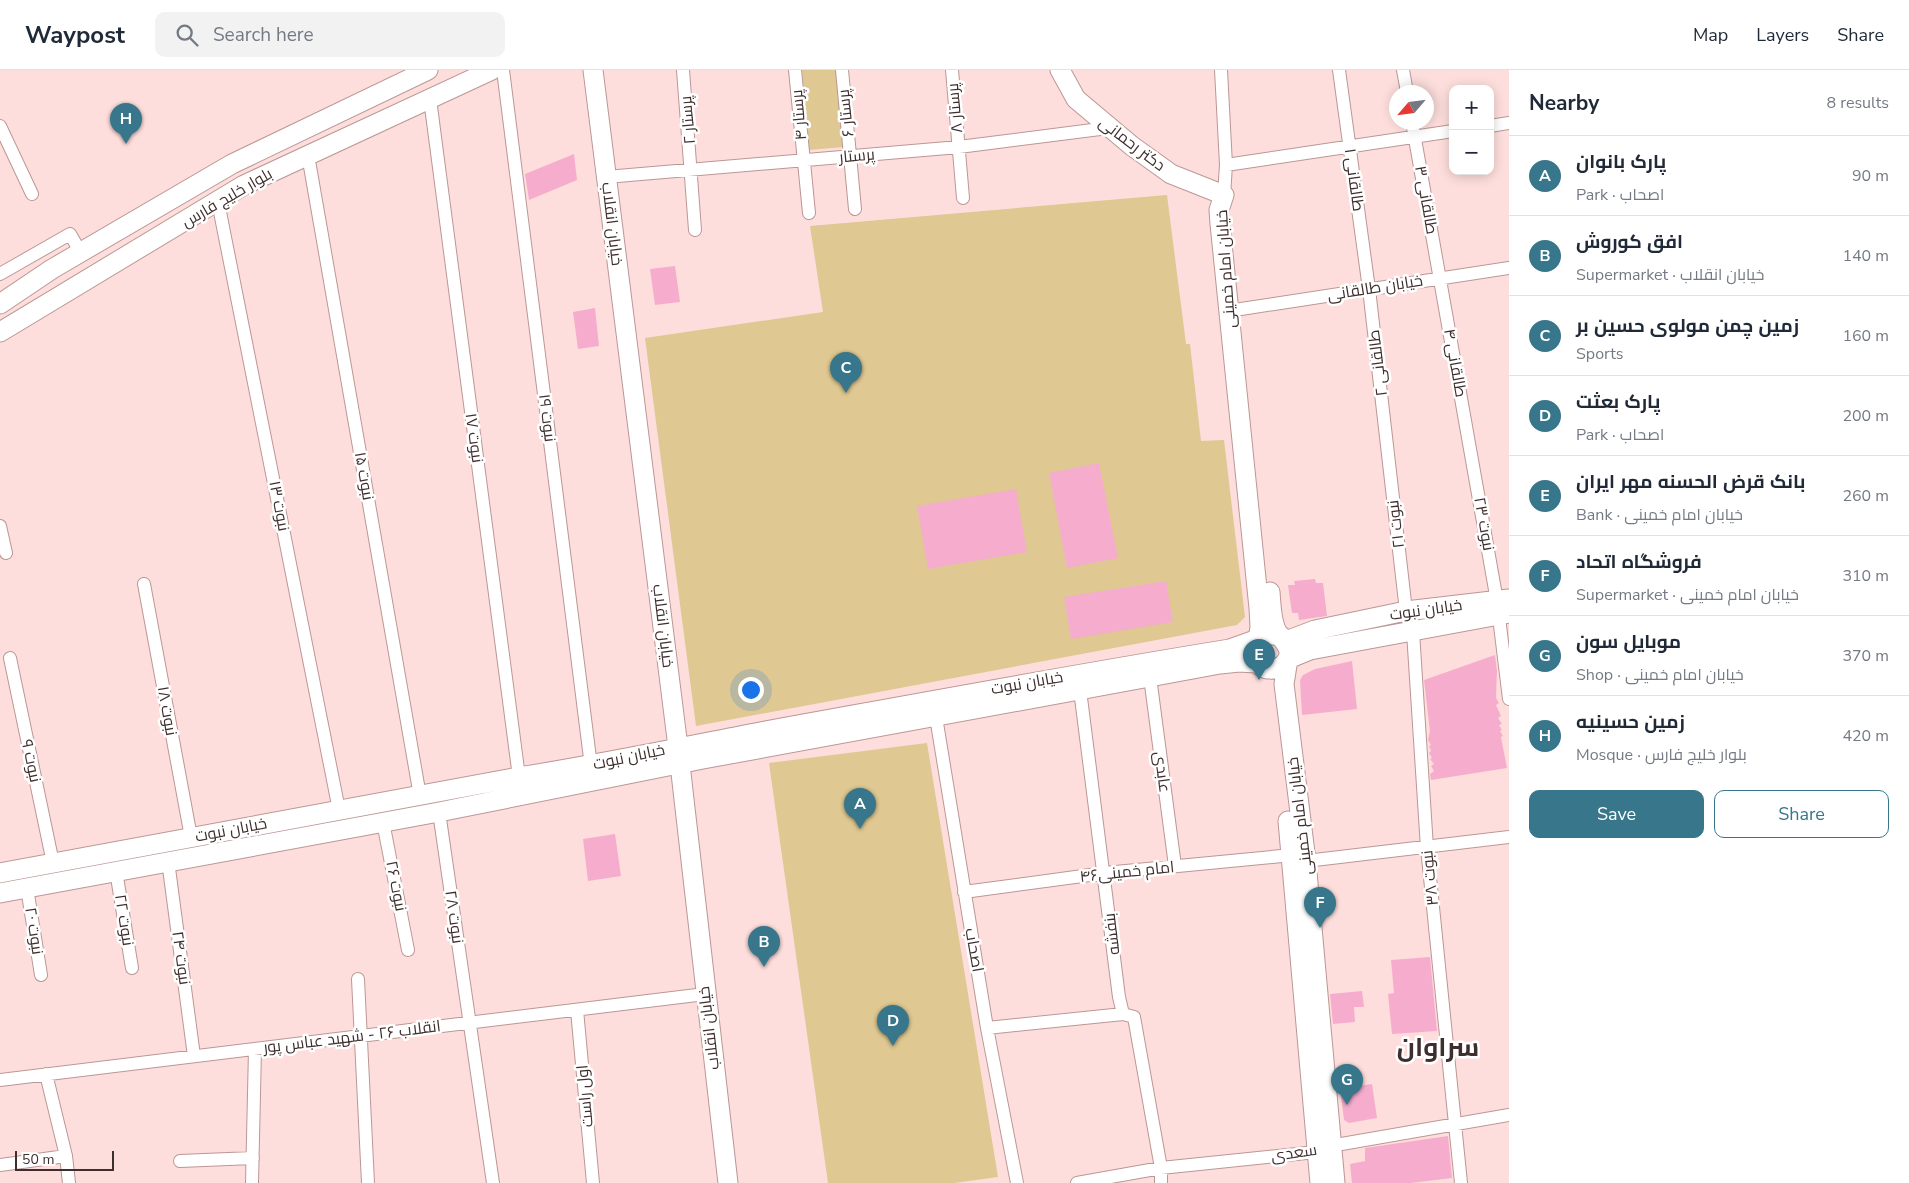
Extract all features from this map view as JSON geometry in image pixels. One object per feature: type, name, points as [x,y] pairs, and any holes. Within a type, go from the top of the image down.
[{"type":"main road","name":"بلوار خلیج فارس","points":[[0,304],[81,253],[232,164],[428,70]]},
{"type":"main road","name":"بلوار خلیج فارس","points":[[0,332],[244,185],[492,70]]},
{"type":"main road","name":"خیابان انقلاب","points":[[593,70],[679,756],[728,1183]]},
{"type":"main road","name":"دکتر رحمانی","points":[[1060,70],[1076,99],[1108,128],[1171,174],[1224,195]]},
{"type":"main road","name":"خیابان امام خمینی","points":[[1224,195],[1231,216],[1235,310],[1259,608],[1260,627],[1258,639]]},
{"type":"main road","name":"خیابان امام خمینی","points":[[1235,310],[1273,619],[1276,631],[1285,645],[1284,684],[1323,1149],[1320,1183]]},
{"type":"main road","name":"خیابان نبوت","points":[[1285,645],[1315,630],[1406,611],[1504,607]]},
{"type":"main road","name":"خیابان نبوت","points":[[1285,645],[1310,650],[1413,632],[1504,607]]},
{"type":"main road","points":[[1269,634],[1285,645],[1279,668],[1273,670],[1259,665],[1253,651],[1258,639],[1269,634]]},
{"type":"main road","name":"خیابان نبوت","points":[[0,894],[168,861],[193,847],[340,810],[430,804],[934,709],[1230,648],[1258,639]]},
{"type":"main road","name":"خیابان نبوت","points":[[934,709],[1080,690],[1220,664],[1239,662],[1259,665]]},
{"type":"main road","name":"خیابان امام خمینی","points":[[1259,665],[1273,684],[1299,858]]},
{"type":"main road","name":"خیابان نبوت","points":[[0,873],[53,863],[383,822],[430,804],[519,777],[591,766],[679,756]]},
{"type":"main road","name":"خیابان امام خمینی","points":[[1323,1149],[1335,1183]]},
{"type":"street","name":"نبوت ۱۹","points":[[502,70],[591,766]]},
{"type":"street","name":"پرستار ۲","points":[[683,70],[695,230]]},
{"type":"street","name":"پرستار ۴","points":[[795,70],[809,213]]},
{"type":"street","name":"پرستار ۶","points":[[842,70],[855,209]]},
{"type":"street","name":"پرستار ۸","points":[[952,70],[963,198]]},
{"type":"street","points":[[1221,70],[1226,165],[1224,195]]},
{"type":"street","name":"طالقانی ۱","points":[[1339,70],[1369,289]]},
{"type":"street","points":[[1403,70],[1406,85]]},
{"type":"street","name":"نبوت ۱۷","points":[[430,99],[519,777]]},
{"type":"street","points":[[1494,125],[1509,123]]},
{"type":"street","points":[[0,126],[32,194]]},
{"type":"street","name":"پرستار","points":[[606,177],[959,147],[1108,128]]},
{"type":"street","name":"طالقانی ۳","points":[[1414,130],[1440,278]]},
{"type":"street","points":[[1226,165],[1449,132]]},
{"type":"street","name":"نبوت ۱۵","points":[[308,155],[430,804]]},
{"type":"street","name":"نبوت ۱۳","points":[[218,202],[340,810]]},
{"type":"street","points":[[0,274],[70,234],[81,253]]},
{"type":"street","name":"خیابان طالقانی","points":[[1235,310],[1509,268]]},
{"type":"street","name":"طالقانی ۴","points":[[1440,278],[1470,447]]},
{"type":"street","name":"طالقانی ۲","points":[[1369,289],[1386,438]]},
{"type":"street","name":"نبوت ۲۱","points":[[1386,438],[1406,611]]},
{"type":"street","name":"نبوت ۲۳","points":[[1470,447],[1504,607],[1509,699]]},
{"type":"street","points":[[0,526],[6,553]]},
{"type":"street","name":"نبوت ۱۸","points":[[144,584],[193,847]]},
{"type":"street","name":"نبوت ۳۸","points":[[1413,632],[1426,848],[1461,1183]]},
{"type":"street","name":"نبوت ۹","points":[[10,658],[53,863]]},
{"type":"street","name":"عابدی","points":[[1150,677],[1175,866]]},
{"type":"street","name":"بنفشه","points":[[1080,690],[1123,1014]]},
{"type":"street","name":"اصحاب","points":[[934,709],[987,1028],[1017,1183]]},
{"type":"street","name":"نبوت ۲۸","points":[[430,804],[470,1023],[493,1183]]},
{"type":"street","name":"نبوت ۲۶","points":[[383,822],[408,950]]},
{"type":"street","name":"امام خمینی۴۶","points":[[964,892],[1105,873],[1175,866],[1426,848],[1509,837]]},
{"type":"street","name":"نبوت ۲۴","points":[[168,861],[194,1056]]},
{"type":"street","name":"نبوت ۲۲","points":[[116,871],[132,968]]},
{"type":"street","name":"نبوت ۲۰","points":[[27,888],[41,975]]},
{"type":"street","points":[[358,979],[368,1183]]},
{"type":"street","name":"انقلاب ۲۶ - شهید عباس پور","points":[[0,1080],[705,994]]},
{"type":"street","name":"اول راست","points":[[576,1010],[593,1183]]},
{"type":"street","points":[[987,1028],[1123,1014],[1134,1018],[1161,1168],[1161,1183]]},
{"type":"street","points":[[252,1183],[255,1049]]},
{"type":"street","points":[[46,1074],[66,1156],[69,1183]]},
{"type":"street","name":"سعدی","points":[[1077,1183],[1161,1168],[1323,1149],[1455,1123],[1509,1115]]},
{"type":"street","points":[[0,1165],[66,1156]]},
{"type":"street","points":[[180,1161],[253,1158]]},
{"type":"shaded area","points":[[802,70],[836,70],[844,147],[809,150]]},
{"type":"shaded area","points":[[1167,195],[1186,344],[1190,344],[1201,441],[1224,440],[1245,617],[1237,625],[696,726],[645,338],[823,312],[810,226]]},
{"type":"shaded area","points":[[927,743],[998,1177],[954,1183],[828,1183],[769,763]]},
{"type":"building","points":[[574,154],[577,180],[529,200],[525,174]]},
{"type":"building","points":[[675,266],[680,302],[655,305],[650,269]]},
{"type":"building","points":[[595,308],[599,346],[578,349],[573,312]]},
{"type":"building","points":[[1099,463],[1118,558],[1067,568],[1049,473]]},
{"type":"building","points":[[1016,489],[1027,552],[928,569],[917,506]]},
{"type":"building","points":[[1315,579],[1316,583],[1323,583],[1327,616],[1299,620],[1298,613],[1292,613],[1288,585],[1295,585],[1294,581]]},
{"type":"building","points":[[1166,581],[1173,622],[1071,639],[1064,597]]},
{"type":"building","points":[[1495,655],[1497,671],[1496,698],[1499,703],[1496,705],[1501,716],[1498,718],[1502,724],[1499,725],[1502,730],[1500,731],[1503,736],[1501,737],[1507,768],[1431,780],[1430,774],[1434,771],[1431,766],[1434,764],[1430,759],[1432,758],[1429,753],[1431,751],[1429,746],[1431,745],[1428,740],[1430,731],[1424,680]]},
{"type":"building","points":[[1352,661],[1357,709],[1302,715],[1300,680],[1303,675],[1315,669]]},
{"type":"building","points":[[615,834],[621,876],[588,881],[583,839]]},
{"type":"building","points":[[1430,957],[1437,1031],[1392,1034],[1388,994],[1394,993],[1391,960]]},
{"type":"building","points":[[1362,991],[1364,1007],[1354,1007],[1355,1022],[1333,1024],[1330,994]]},
{"type":"building","points":[[1372,1084],[1377,1118],[1349,1123],[1344,1120],[1340,1088]]},
{"type":"building","points":[[1448,1136],[1452,1178],[1411,1183],[1352,1183],[1350,1164],[1365,1161],[1365,1148]]},
{"type":"place","name":"زمین حسینیه","points":[[126,144]]},
{"type":"place","name":"زمین چمن مولوی حسین بر","points":[[846,393]]},
{"type":"place","name":"بانک قرض الحسنه مهر ایران","points":[[1259,680]]},
{"type":"place","name":"پارک بانوان","points":[[860,829]]},
{"type":"place","name":"فروشگاه اتحاد","points":[[1320,928]]},
{"type":"place","name":"افق کوروش","points":[[764,967]]},
{"type":"place","name":"پارک بعثت","points":[[893,1046]]},
{"type":"place","name":"موبایل سون","points":[[1347,1105]]},
{"type":"district","name":"سراوان","points":[[1438,1047]]}]
